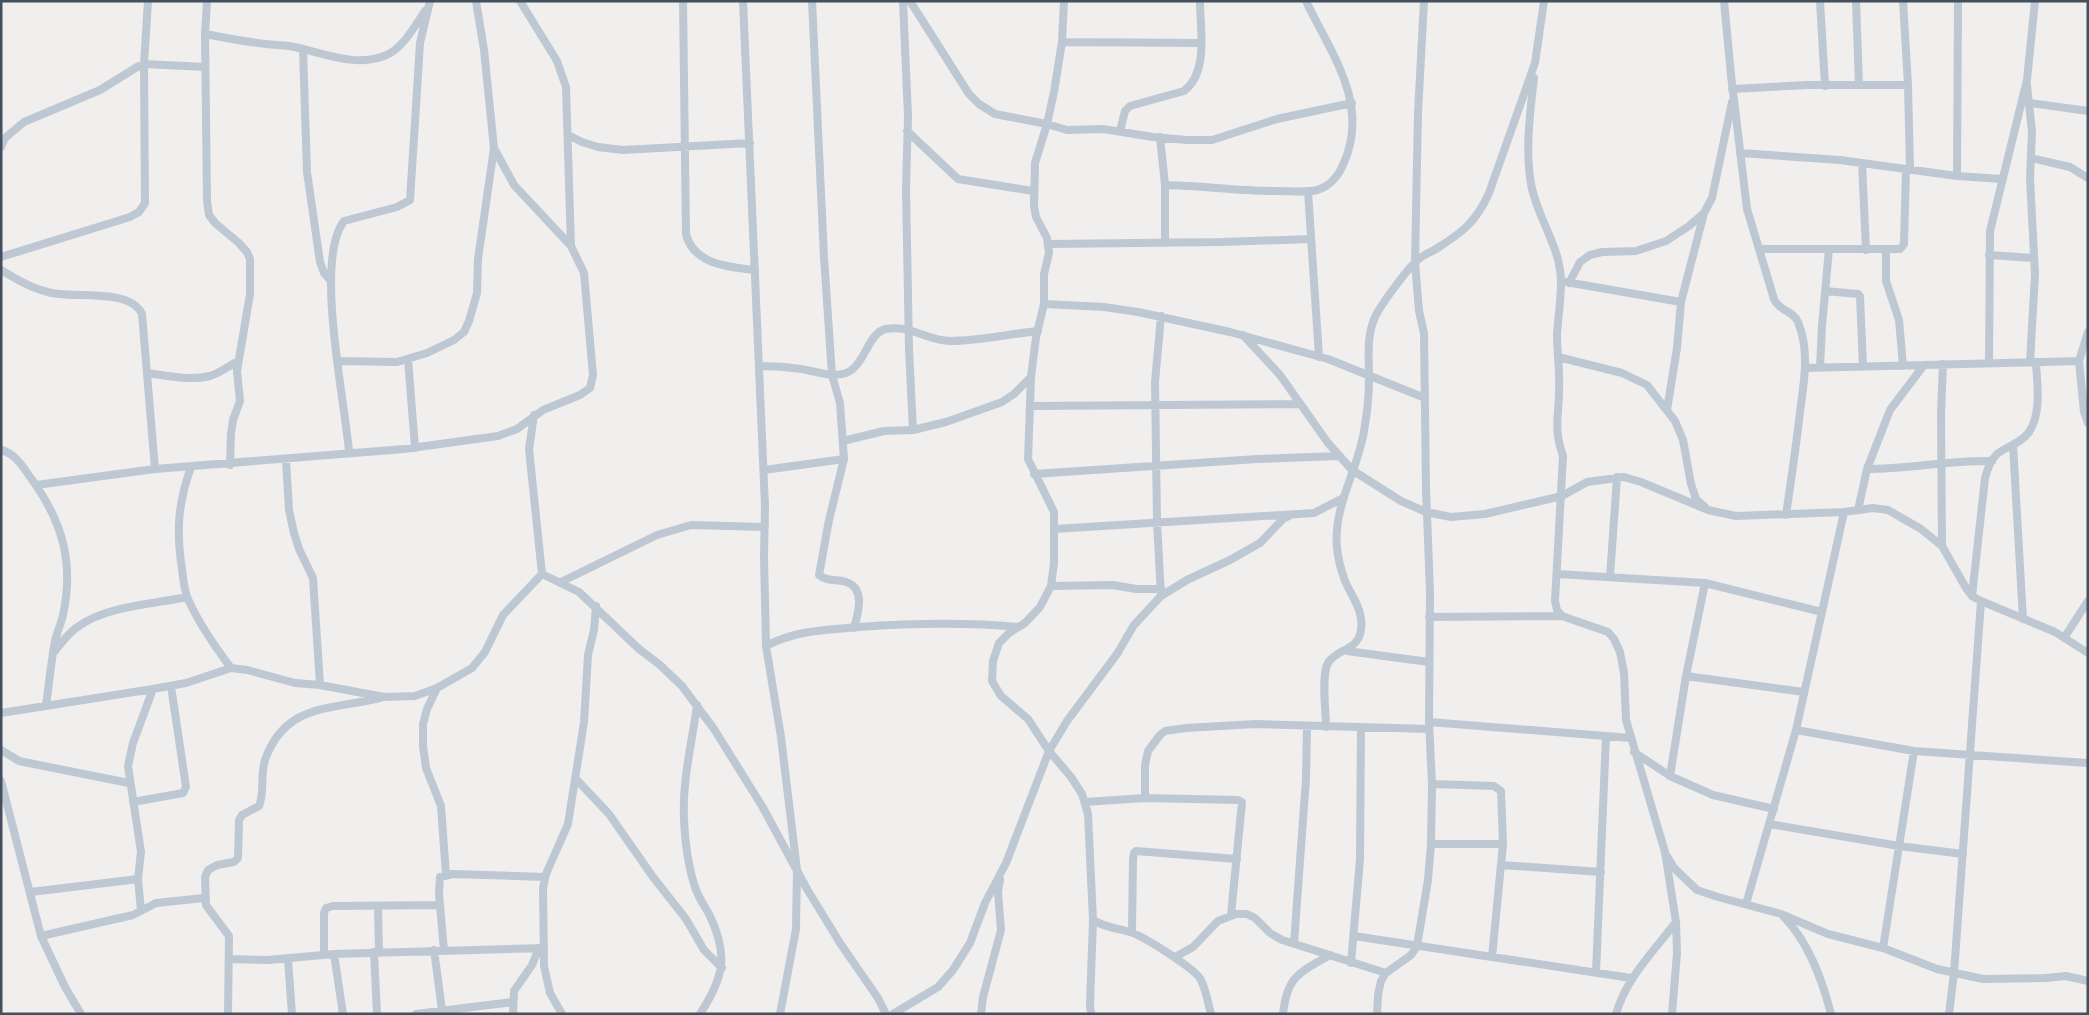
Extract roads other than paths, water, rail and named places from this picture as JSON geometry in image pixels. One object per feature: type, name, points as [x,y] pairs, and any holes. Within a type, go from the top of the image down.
[{"type":"street","points":[[1,257],[112,224],[139,212],[145,202],[144,64],[148,1]]},
{"type":"street","points":[[208,1],[205,67],[207,120],[205,176],[209,215],[215,223],[239,243],[250,259],[250,294],[238,361],[240,401],[233,420],[230,465]]},
{"type":"street","points":[[338,361],[397,362],[408,359],[427,353],[454,340],[464,332],[469,321],[477,293],[478,259],[494,148],[484,50],[476,1]]},
{"type":"street","points":[[520,1],[556,61],[566,88],[571,246]]},
{"type":"street","points":[[683,1],[686,234],[688,245],[700,256],[720,264],[755,270]]},
{"type":"street","points":[[743,1],[764,470],[766,646],[781,736],[797,870],[796,929],[780,1014]]},
{"type":"street","points":[[812,1],[824,257],[832,375],[840,403],[844,459],[829,520],[819,575],[824,579],[847,582],[857,592],[860,606],[854,628]]},
{"type":"street","points":[[903,1],[907,131],[906,189],[909,329],[913,430]]},
{"type":"street","points":[[910,1],[969,94],[979,104],[995,114],[1047,124],[1067,130],[1103,129],[1160,137],[1212,140],[1277,119],[1352,103]]},
{"type":"street","points":[[1064,1],[1062,42],[1047,124],[1035,163],[1034,191],[1036,217],[1049,244],[1049,253],[1044,274],[1044,304],[1031,377],[1028,459],[1054,512],[1054,563],[1051,586],[1040,607],[1018,627],[1008,633],[999,643],[993,661],[992,681],[1001,696],[1028,718],[1049,751],[1071,777],[1085,802],[1088,814],[1093,920],[1091,1014]]},
{"type":"street","points":[[1120,131],[1124,111],[1130,106],[1184,91],[1191,85],[1199,64],[1200,1]]},
{"type":"street","points":[[1165,184],[1218,190],[1308,191],[1327,187],[1342,168],[1351,142],[1354,114],[1352,103],[1331,48],[1306,1]]},
{"type":"street","points":[[1377,1014],[1378,995],[1386,973],[1411,955],[1417,946],[1428,880],[1431,844],[1432,784],[1429,726],[1430,617],[1426,512],[1426,398],[1424,333],[1419,311],[1415,262],[1418,113],[1424,1]]},
{"type":"street","points":[[1544,1],[1529,120],[1528,155],[1531,185],[1565,282],[1557,335],[1559,390],[1556,418],[1557,439],[1563,456],[1555,601],[1557,610],[1562,616]]},
{"type":"street","points":[[1724,1],[1732,89],[1747,210],[1777,306],[1795,317],[1798,321],[1805,347],[1805,368],[1796,451],[1786,515]]},
{"type":"street","points":[[1820,1],[1825,86]]},
{"type":"street","points":[[1856,1],[1859,85]]},
{"type":"street","points":[[1760,249],[1886,250],[1900,249],[1904,244],[1908,170],[1908,85],[1903,1]]},
{"type":"street","points":[[1957,176],[1958,1]]},
{"type":"street","points":[[1989,363],[1990,231],[2027,80],[2036,1]]},
{"type":"street","points":[[206,34],[303,49],[344,59],[368,60],[385,56],[392,52],[412,31],[429,4]]},
{"type":"street","points":[[349,452],[330,280],[334,241],[344,222],[397,207],[410,200],[420,43],[429,4]]},
{"type":"street","points":[[1062,42],[1200,43]]},
{"type":"street","points":[[303,49],[307,172],[320,262],[324,273],[330,280]]},
{"type":"street","points":[[1326,727],[1325,673],[1327,664],[1332,658],[1347,650],[1357,640],[1361,630],[1358,607],[1345,580],[1338,557],[1337,536],[1343,498],[1359,453],[1364,431],[1369,376],[1368,348],[1370,333],[1376,315],[1415,262],[1467,227],[1480,212],[1489,193],[1536,63]]},
{"type":"street","points":[[1,147],[5,138],[24,122],[100,90],[136,67],[144,64],[205,67]]},
{"type":"street","points":[[1972,596],[1984,478],[1997,454],[2025,437],[2033,424],[2037,399],[2033,362],[2032,132],[2027,80]]},
{"type":"street","points":[[1732,89],[1908,85]]},
{"type":"street","points":[[1667,410],[1681,302],[1704,213],[1713,191],[1733,98]]},
{"type":"street","points":[[2030,103],[2088,111]]},
{"type":"street","points":[[907,131],[958,179],[1034,191]]},
{"type":"street","points":[[568,135],[598,147],[623,150],[750,143]]},
{"type":"street","points":[[1160,137],[1165,184],[1165,242]]},
{"type":"street","points":[[36,485],[155,470],[286,460],[349,452],[415,448],[498,436],[517,428],[534,415],[580,395],[590,388],[594,375],[584,273],[571,246],[514,185],[494,148]]},
{"type":"street","points":[[1740,153],[1862,163],[1957,176],[2002,179]]},
{"type":"street","points":[[2031,158],[2070,167],[2088,178]]},
{"type":"street","points":[[1862,163],[1866,250]]},
{"type":"street","points":[[1308,191],[1319,357]]},
{"type":"street","points":[[1565,282],[1580,262],[1590,254],[1644,249],[1666,241],[1689,226],[1704,213]]},
{"type":"street","points":[[1049,244],[1311,239]]},
{"type":"street","points":[[1820,367],[1829,249]]},
{"type":"street","points":[[1886,250],[1886,281],[1899,320],[1903,366]]},
{"type":"street","points":[[1989,256],[2034,258]]},
{"type":"street","points":[[1,270],[34,288],[58,294],[115,298],[135,304],[142,314],[155,470]]},
{"type":"street","points":[[1565,282],[1681,302]]},
{"type":"street","points":[[1825,291],[1858,294],[1860,296],[1863,367]]},
{"type":"street","points":[[1044,304],[1104,307],[1161,316],[1243,335],[1319,357],[1426,398]]},
{"type":"street","points":[[1161,316],[1155,382],[1157,522],[1161,592]]},
{"type":"street","points":[[759,366],[804,370],[832,375],[845,374],[856,366],[880,331],[886,329],[909,329],[948,341],[1038,331]]},
{"type":"street","points":[[2088,334],[2080,361],[2084,412],[2088,423]]},
{"type":"street","points":[[1243,335],[1280,375],[1338,456],[1352,470],[1401,501],[1426,512],[1451,517],[1485,514],[1562,496],[1587,482],[1624,477],[1708,510],[1736,516],[1844,512],[1873,508],[1888,510],[1915,525],[1942,546],[1972,596],[2064,638],[2088,653]]},
{"type":"street","points":[[1558,357],[1622,372],[1647,385],[1675,421],[1683,440],[1690,484],[1696,499],[1708,510]]},
{"type":"street","points":[[408,359],[415,448]]},
{"type":"street","points":[[147,373],[189,378],[203,377],[211,375],[238,361]]},
{"type":"street","points":[[1805,368],[2080,361]]},
{"type":"street","points":[[1942,546],[1941,414],[1943,364]]},
{"type":"street","points":[[1858,510],[1867,469],[1890,410],[1924,365]]},
{"type":"street","points":[[842,441],[884,431],[913,430],[939,424],[1002,402],[1014,394],[1031,377]]},
{"type":"street","points":[[1030,406],[1300,404]]},
{"type":"street","points":[[228,1014],[228,936],[224,928],[208,911],[204,898],[204,877],[208,870],[217,865],[234,862],[238,858],[240,820],[242,815],[259,806],[262,797],[264,762],[283,728],[296,717],[322,708],[352,705],[384,697],[415,696],[437,688],[472,668],[485,652],[503,615],[542,574],[529,449],[534,415]]},
{"type":"street","points":[[2013,445],[2023,619]]},
{"type":"street","points":[[1,450],[12,454],[36,485],[50,505],[62,536],[67,566],[67,582],[63,616],[53,654],[46,705]]},
{"type":"street","points":[[1034,474],[1257,459],[1338,456]]},
{"type":"street","points":[[764,470],[844,459]]},
{"type":"street","points":[[286,460],[289,510],[294,533],[299,549],[313,578],[320,685]]},
{"type":"street","points":[[1867,469],[1895,470],[1967,461],[1992,461]]},
{"type":"street","points":[[191,467],[181,499],[177,533],[187,597],[193,610],[231,668]]},
{"type":"street","points":[[1610,577],[1617,478]]},
{"type":"street","points":[[1054,529],[1314,513],[1343,498]]},
{"type":"street","points":[[1746,904],[1796,730],[1844,512]]},
{"type":"street","points":[[893,1014],[938,987],[953,970],[970,943],[985,903],[1002,871],[1021,827],[1049,751],[1067,721],[1117,654],[1134,625],[1161,592],[1230,560],[1260,543],[1283,519],[1291,515]]},
{"type":"street","points":[[561,582],[657,536],[691,525],[764,526]]},
{"type":"street","points":[[542,574],[579,592],[596,606],[639,649],[660,665],[682,686],[714,729],[762,806],[840,943],[886,1014]]},
{"type":"street","points":[[1557,574],[1704,583],[1822,612]]},
{"type":"street","points":[[1670,776],[1686,676],[1704,583]]},
{"type":"street","points":[[1051,586],[1113,585],[1136,590],[1161,592]]},
{"type":"street","points":[[53,654],[70,632],[100,616],[129,608],[187,597]]},
{"type":"street","points":[[1949,1014],[1954,973],[1981,601]]},
{"type":"street","points":[[2064,638],[2088,602]]},
{"type":"street","points":[[562,1014],[550,993],[546,978],[541,948],[542,906],[545,877],[568,824],[576,779],[585,704],[588,655],[594,630],[596,606]]},
{"type":"street","points":[[1430,617],[1562,616],[1608,632],[1614,639],[1620,652],[1624,673],[1626,720],[1634,752],[1652,802],[1665,852],[1676,922],[1677,953],[1672,1014]]},
{"type":"street","points":[[766,646],[783,637],[802,632],[854,628],[938,622],[1018,627]]},
{"type":"street","points":[[1347,650],[1429,662]]},
{"type":"street","points":[[1,713],[171,686],[231,668],[247,670],[295,683],[320,685],[384,697]]},
{"type":"street","points":[[1686,676],[1804,692]]},
{"type":"street","points":[[133,802],[183,793],[186,788],[171,686]]},
{"type":"street","points":[[437,688],[427,709],[423,724],[424,746],[426,768],[442,806],[446,875]]},
{"type":"street","points":[[141,910],[138,879],[141,852],[129,783],[128,766],[133,743],[152,689]]},
{"type":"street","points":[[696,705],[687,764],[684,818],[695,888],[716,930],[720,945],[722,968],[714,992],[700,1014]]},
{"type":"street","points":[[1145,798],[1145,765],[1148,751],[1165,731],[1186,728],[1256,724],[1361,728],[1429,726],[1630,738]]},
{"type":"street","points":[[1294,943],[1306,779],[1307,726]]},
{"type":"street","points":[[1351,963],[1360,859],[1361,728]]},
{"type":"street","points":[[1796,730],[1914,751],[2088,762]]},
{"type":"street","points":[[1596,973],[1606,736]]},
{"type":"street","points":[[1,750],[19,762],[129,783]]},
{"type":"street","points":[[1883,948],[1914,751]]},
{"type":"street","points":[[1634,752],[1670,776],[1713,795],[1774,809]]},
{"type":"street","points":[[576,779],[609,814],[652,877],[686,919],[704,950],[722,968]]},
{"type":"street","points":[[1,782],[42,936],[65,987],[81,1014]]},
{"type":"street","points":[[1432,784],[1498,788],[1501,791],[1503,798],[1503,844],[1492,957]]},
{"type":"street","points":[[1085,802],[1145,798],[1238,800],[1242,802],[1231,915]]},
{"type":"street","points":[[1769,824],[1899,846],[1962,854]]},
{"type":"street","points":[[1431,844],[1503,844]]},
{"type":"street","points":[[1132,932],[1133,859],[1136,851],[1237,859]]},
{"type":"street","points":[[1665,852],[1675,869],[1697,890],[1781,914],[1828,934],[1883,948],[1954,973],[1983,979],[2066,976],[2088,982]]},
{"type":"street","points":[[1501,865],[1601,872]]},
{"type":"street","points":[[981,1014],[982,997],[1001,930],[998,892],[1002,871]]},
{"type":"street","points":[[444,950],[438,881],[440,877],[446,875],[545,877]]},
{"type":"street","points":[[31,892],[138,879]]},
{"type":"street","points":[[42,936],[133,915],[156,903],[204,898]]},
{"type":"street","points":[[324,955],[324,913],[326,908],[333,906],[440,905]]},
{"type":"street","points":[[377,1014],[376,952],[378,906]]},
{"type":"street","points":[[1175,957],[1193,947],[1218,921],[1231,915],[1247,914],[1255,918],[1270,933],[1282,940],[1386,973]]},
{"type":"street","points":[[1781,914],[1795,928],[1812,959],[1824,987],[1831,1014]]},
{"type":"street","points":[[1093,920],[1112,929],[1132,932],[1175,957],[1201,978],[1211,1014]]},
{"type":"street","points":[[1616,1014],[1620,998],[1631,978],[1676,922]]},
{"type":"street","points":[[1354,936],[1631,978]]},
{"type":"street","points":[[229,959],[288,959],[376,952],[541,948]]},
{"type":"street","points":[[513,1014],[513,1002],[517,985],[532,965],[541,948]]},
{"type":"street","points":[[434,950],[442,1010]]},
{"type":"street","points":[[334,954],[343,1014]]},
{"type":"street","points":[[1284,1014],[1285,995],[1296,976],[1330,955]]},
{"type":"street","points":[[288,959],[292,1014]]},
{"type":"street","points":[[416,1014],[442,1010],[468,1011],[513,1002]]}]
